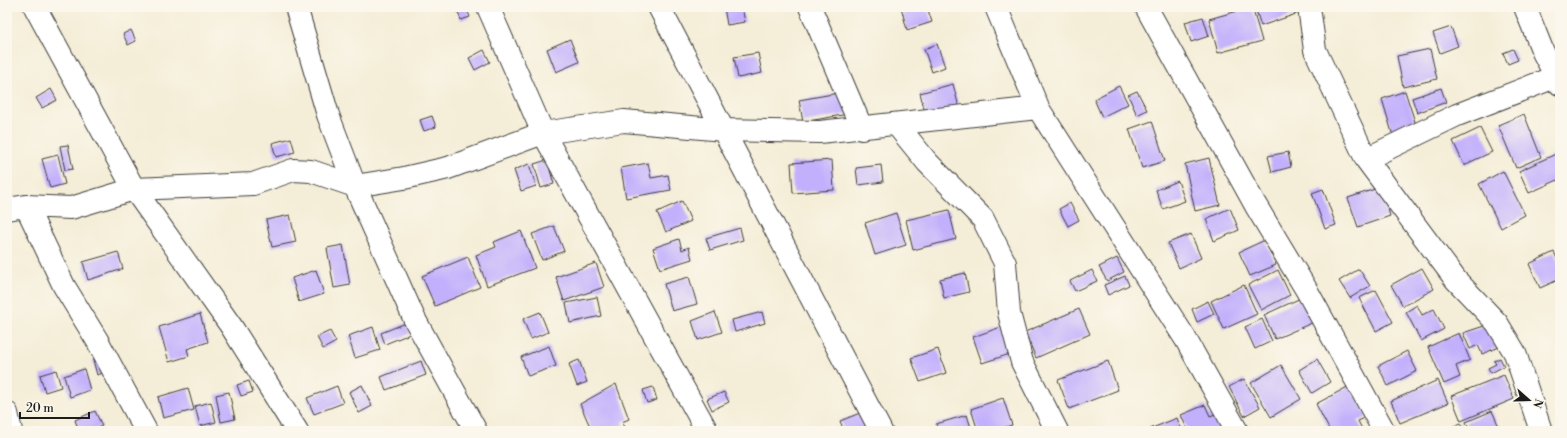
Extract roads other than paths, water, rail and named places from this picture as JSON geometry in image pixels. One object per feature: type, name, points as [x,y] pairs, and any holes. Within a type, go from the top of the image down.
[{"type":"street","points":[[34,7],[134,189],[231,326],[296,431]]},
{"type":"street","points":[[296,7],[328,115],[355,186],[414,318],[476,431]]},
{"type":"street","points":[[488,7],[543,132],[707,431]]},
{"type":"street","points":[[659,7],[881,431]]},
{"type":"street","points":[[810,7],[862,129]]},
{"type":"street","points":[[996,7],[1038,108],[1185,338],[1237,431]]},
{"type":"street","points":[[1146,7],[1256,206],[1306,289],[1384,431]]},
{"type":"street","points":[[1309,7],[1315,50],[1366,159],[1456,280],[1497,323],[1515,353],[1541,431]]},
{"type":"street","points":[[1366,159],[1457,115],[1559,78],[1543,52],[1525,7]]},
{"type":"street","points":[[16,207],[71,208],[134,189],[253,184],[293,170],[311,172],[355,186],[404,178],[448,168],[543,132],[624,121],[724,130],[820,132],[862,129],[1038,108]]},
{"type":"street","points":[[897,125],[927,162],[983,219],[1004,264],[1009,313],[1022,362],[1057,431]]},
{"type":"street","points":[[16,207],[97,340],[146,431]]},
{"type":"street","points":[[7,413],[11,431]]}]
